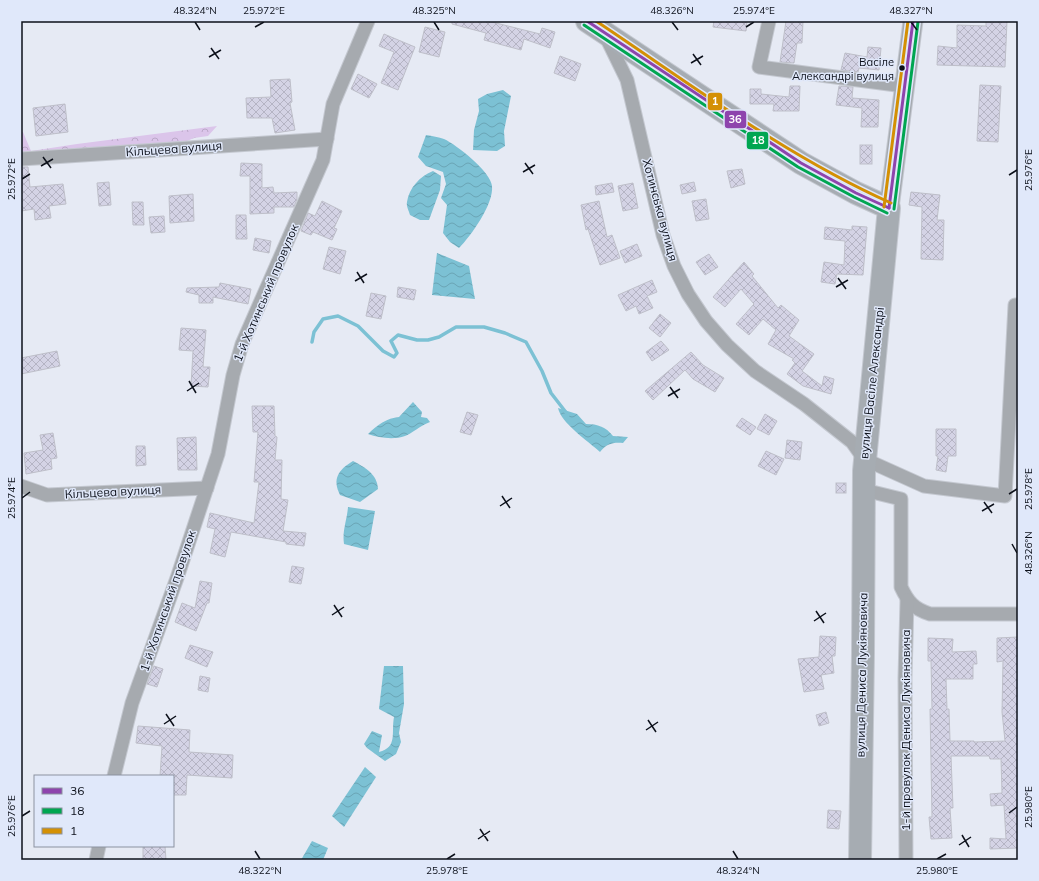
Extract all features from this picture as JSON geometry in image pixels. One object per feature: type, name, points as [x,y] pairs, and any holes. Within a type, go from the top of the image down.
[{"type":"highway","name":"Хотинська вулиця","points":[[595,26],[801,164],[856,193],[889,208]]},
{"type":"highway","name":"вулиця Васіле Александрі","points":[[864,490],[864,458],[889,208]]},
{"type":"highway","name":"вулиця Дениса Лукіяновича","points":[[860,860],[864,490]]},
{"type":"main road","name":"вулиця Васіле Александрі","points":[[889,208],[913,21]]},
{"type":"street","name":"1-й Хотинський провулок","points":[[114,775],[132,703],[177,578],[218,454],[232,374],[242,344],[323,160],[333,104],[368,21]]},
{"type":"street","points":[[769,21],[759,68],[904,86]]},
{"type":"street","name":"Хотинська вулиця","points":[[595,26],[627,80],[663,235],[674,266],[688,294],[706,321],[727,345],[755,371],[804,404],[852,442],[864,458]]},
{"type":"street","name":"Кільцева вулиця","points":[[21,159],[327,139]]},
{"type":"street","points":[[864,458],[924,486],[1005,496],[1015,305],[1018,305]]},
{"type":"street","name":"Кільцева вулиця","points":[[21,486],[47,495],[207,488]]},
{"type":"street","points":[[864,490],[902,499],[901,587],[907,600],[918,610],[930,614],[1018,614]]},
{"type":"street","name":"1-й провулок Дениса Лукіяновича","points":[[906,860],[905,678],[907,600]]},
{"type":"street","points":[[96,860],[98,847]]},
{"type":"green space","points":[[217,126],[208,136],[194,138],[187,141],[21,157],[21,132],[23,132],[31,151]]},
{"type":"water","points":[[503,90],[511,96],[504,131],[505,146],[497,151],[473,150],[474,130],[479,111],[478,99],[487,94]]},
{"type":"water","points":[[426,135],[444,139],[465,153],[486,174],[492,186],[492,193],[486,210],[470,236],[459,248],[450,242],[443,233],[447,205],[441,198],[446,184],[443,172],[426,166],[418,157]]},
{"type":"water","points":[[433,171],[441,176],[440,190],[429,220],[420,220],[410,215],[407,205],[408,197],[416,183],[428,173]]},
{"type":"water","points":[[437,253],[469,266],[475,299],[432,295]]},
{"type":"water","points":[[413,402],[422,412],[421,417],[427,418],[430,422],[407,435],[396,438],[377,437],[368,434],[382,422],[399,417]]},
{"type":"water","points":[[558,408],[577,414],[586,424],[608,430],[613,436],[628,437],[623,443],[610,444],[600,452],[569,426],[560,414]]},
{"type":"water","points":[[353,461],[373,475],[376,479],[378,489],[360,502],[340,495],[337,484],[340,471]]},
{"type":"water","points":[[348,507],[375,511],[368,550],[344,544],[344,530]]},
{"type":"water","points":[[384,666],[403,666],[404,704],[399,733],[401,742],[396,754],[385,761],[367,748],[364,744],[372,731],[382,735],[379,752],[389,747],[391,743],[394,717],[379,709]]},
{"type":"water","points":[[365,767],[376,777],[344,827],[332,816]]},
{"type":"water","points":[[312,841],[328,848],[323,860],[301,860]]},
{"type":"building","points":[[452,21],[488,21],[540,34],[542,28],[555,32],[550,48],[524,39],[521,50],[484,40],[486,33],[452,24]]},
{"type":"building","points":[[714,21],[747,21],[746,31],[713,27]]},
{"type":"building","points":[[786,21],[803,21],[802,43],[797,43],[794,63],[780,62]]},
{"type":"building","points":[[986,21],[1007,21],[1005,67],[937,65],[938,46],[957,48],[957,25],[986,26]]},
{"type":"building","points":[[425,27],[445,32],[439,57],[419,52]]},
{"type":"building","points":[[384,34],[415,47],[398,90],[381,83],[394,52],[379,46]]},
{"type":"building","points":[[868,47],[881,48],[879,70],[859,68],[858,72],[841,70],[845,53],[867,57]]},
{"type":"building","points":[[560,56],[581,64],[575,81],[554,73]]},
{"type":"building","points":[[358,74],[377,84],[369,98],[351,89]]},
{"type":"building","points":[[290,79],[292,102],[290,103],[295,130],[275,133],[272,118],[247,118],[246,98],[271,97],[270,80]]},
{"type":"building","points":[[980,85],[1001,86],[998,142],[977,141]]},
{"type":"building","points":[[790,86],[800,86],[799,111],[773,111],[774,104],[750,104],[750,89],[761,89],[761,94],[789,97]]},
{"type":"building","points":[[839,86],[853,87],[852,98],[879,100],[878,127],[861,127],[862,108],[836,105]]},
{"type":"building","points":[[65,104],[68,132],[36,136],[33,108]]},
{"type":"building","points":[[860,145],[872,145],[872,164],[860,164]]},
{"type":"building","points":[[241,163],[262,164],[262,188],[273,187],[274,193],[297,192],[297,199],[294,207],[274,207],[274,213],[250,214],[250,176],[240,176]]},
{"type":"building","points":[[21,167],[28,167],[30,187],[63,184],[66,204],[49,206],[51,218],[35,220],[34,209],[21,211]]},
{"type":"building","points":[[742,169],[745,184],[731,188],[727,171]]},
{"type":"building","points":[[109,182],[111,205],[99,206],[97,183]]},
{"type":"building","points":[[694,182],[696,191],[682,194],[680,185]]},
{"type":"building","points":[[612,183],[614,192],[596,195],[595,186]]},
{"type":"building","points":[[633,183],[638,208],[623,211],[618,186]]},
{"type":"building","points":[[911,192],[940,195],[937,220],[944,220],[943,260],[921,259],[922,207],[909,205]]},
{"type":"building","points":[[193,194],[194,221],[170,223],[169,196]]},
{"type":"building","points":[[706,199],[709,219],[696,221],[692,201]]},
{"type":"building","points":[[322,201],[342,211],[334,228],[337,229],[332,240],[313,232],[311,235],[301,231],[308,213],[315,216]]},
{"type":"building","points":[[599,201],[607,237],[612,235],[620,258],[600,265],[588,229],[586,230],[581,205]]},
{"type":"building","points":[[132,202],[143,202],[144,225],[133,225]]},
{"type":"building","points":[[236,215],[246,215],[247,239],[236,239]]},
{"type":"building","points":[[164,216],[165,232],[151,233],[149,217]]},
{"type":"building","points":[[852,226],[867,227],[863,275],[837,274],[835,284],[821,282],[824,262],[844,265],[845,241],[824,239],[825,227],[852,230]]},
{"type":"building","points":[[255,238],[271,241],[269,253],[253,250]]},
{"type":"building","points":[[637,244],[642,256],[625,263],[620,251]]},
{"type":"building","points":[[329,247],[346,251],[340,274],[323,269]]},
{"type":"building","points":[[709,254],[718,267],[705,275],[696,262]]},
{"type":"building","points":[[744,262],[754,274],[752,276],[778,308],[781,305],[799,320],[789,336],[814,354],[802,371],[822,386],[824,376],[834,379],[831,394],[803,386],[787,374],[795,363],[792,360],[794,359],[768,344],[776,330],[763,319],[749,335],[736,324],[754,304],[741,289],[725,307],[713,297]]},
{"type":"building","points":[[652,280],[657,292],[647,296],[653,308],[639,314],[636,306],[626,311],[618,295]]},
{"type":"building","points":[[220,283],[251,289],[248,304],[213,297],[213,303],[199,303],[199,295],[186,292],[187,288],[219,287]]},
{"type":"building","points":[[398,287],[416,290],[414,300],[397,297]]},
{"type":"building","points":[[371,293],[386,296],[381,319],[366,316]]},
{"type":"building","points":[[660,314],[671,323],[660,337],[649,328]]},
{"type":"building","points":[[181,328],[206,330],[203,367],[210,367],[208,387],[191,386],[193,351],[179,350]]},
{"type":"building","points":[[661,341],[669,350],[652,361],[646,352]]},
{"type":"building","points":[[57,351],[60,366],[21,374],[21,358]]},
{"type":"building","points":[[691,352],[703,365],[724,378],[715,392],[693,379],[685,370],[653,400],[645,391]]},
{"type":"building","points":[[252,406],[274,406],[275,436],[277,437],[275,460],[282,460],[281,499],[288,500],[283,531],[306,533],[304,546],[286,544],[286,542],[231,532],[225,557],[210,553],[215,529],[207,527],[210,513],[254,523],[259,482],[254,482],[258,432],[253,432]]},
{"type":"building","points":[[467,412],[478,415],[471,435],[460,432]]},
{"type":"building","points":[[765,414],[777,421],[769,435],[757,429]]},
{"type":"building","points":[[742,418],[756,427],[750,435],[736,426]]},
{"type":"building","points":[[936,429],[956,429],[956,456],[948,456],[946,472],[936,470],[938,456],[936,456]]},
{"type":"building","points":[[53,433],[57,458],[51,459],[52,469],[26,474],[24,453],[43,450],[40,435]]},
{"type":"building","points":[[196,437],[197,470],[178,470],[177,438]]},
{"type":"building","points":[[787,440],[802,442],[800,460],[785,458]]},
{"type":"building","points":[[136,446],[145,446],[146,465],[136,466]]},
{"type":"building","points":[[766,451],[784,459],[776,475],[758,466]]},
{"type":"building","points":[[836,483],[846,483],[846,493],[836,493]]},
{"type":"building","points":[[292,566],[304,568],[301,584],[289,582]]},
{"type":"building","points":[[200,581],[212,583],[209,603],[207,603],[196,631],[175,622],[182,603],[195,608]]},
{"type":"building","points":[[820,636],[836,637],[835,656],[832,656],[834,673],[821,675],[824,689],[804,692],[798,659],[819,657]]},
{"type":"building","points":[[1018,637],[1018,848],[990,849],[990,838],[1006,839],[1004,805],[991,806],[990,794],[1002,793],[1001,759],[990,759],[989,756],[951,756],[953,808],[950,808],[952,838],[931,839],[929,817],[932,817],[930,709],[932,709],[931,661],[928,661],[928,638],[953,639],[952,652],[976,651],[977,664],[973,664],[973,679],[946,679],[950,741],[974,742],[1005,741],[1002,712],[1003,661],[997,662],[997,638]]},
{"type":"building","points":[[190,645],[213,652],[207,667],[185,658]]},
{"type":"building","points":[[154,666],[163,669],[157,687],[147,684]]},
{"type":"building","points":[[200,676],[210,678],[208,692],[198,690]]},
{"type":"building","points":[[826,712],[829,723],[819,726],[816,715]]},
{"type":"building","points":[[138,726],[190,730],[189,752],[233,755],[232,778],[187,775],[186,795],[174,795],[174,775],[160,775],[162,746],[136,743]]},
{"type":"building","points":[[828,810],[841,811],[839,829],[827,828]]},
{"type":"building","points":[[143,847],[165,847],[166,860],[143,860]]},
{"type":"waterway","points":[[312,342],[314,332],[323,319],[338,316],[358,326],[383,351],[394,357],[397,353],[391,341],[398,335],[417,340],[428,340],[439,337],[456,327],[484,327],[505,333],[526,342],[542,371],[551,393],[568,415]]},
{"type":"transit line","name":"36","points":[[587,21],[801,163],[856,193],[889,208]]},
{"type":"transit line","name":"1","points":[[596,21],[777,142],[814,164],[891,203]]},
{"type":"transit line","name":"1","points":[[884,207],[908,21]]},
{"type":"transit line","name":"36","points":[[889,208],[913,21]]},
{"type":"transit line","name":"18","points":[[894,209],[918,22]]},
{"type":"transit line","name":"18","points":[[584,25],[798,167],[887,213]]},
{"type":"place","name":"Васіле Александрі вулиця","points":[[902,68]]}]
